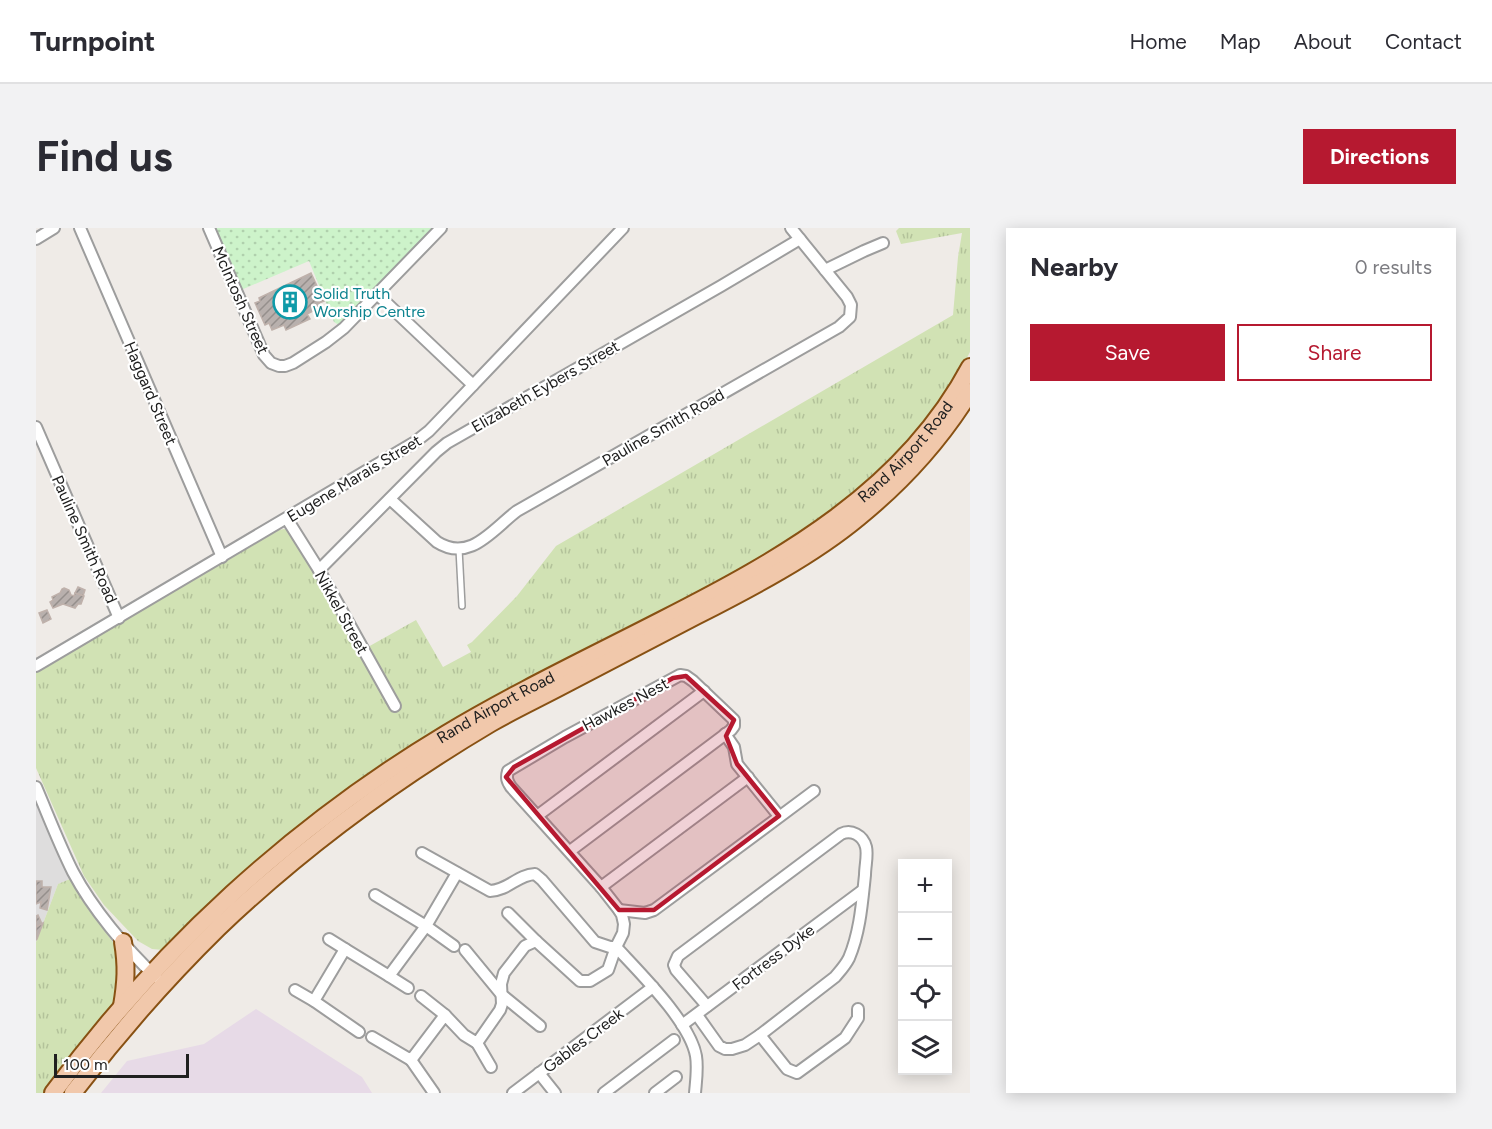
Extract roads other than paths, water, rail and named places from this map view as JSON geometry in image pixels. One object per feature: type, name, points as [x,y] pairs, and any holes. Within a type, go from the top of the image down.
[{"type":"main road","name":"Rand Airport Road","points":[[72,1093],[158,979],[222,902],[267,862],[353,796],[449,732],[717,592],[836,519],[866,495],[924,436],[944,411],[970,367]]},
{"type":"main road","name":"Rand Airport Road","points":[[53,1093],[122,1007],[333,831],[414,771],[494,721],[734,597],[828,540],[878,501],[923,456],[970,392]]},
{"type":"main road","points":[[122,1007],[126,982],[123,942]]},
{"type":"street","points":[[36,239],[54,228]]},
{"type":"street","name":"Haggard Street","points":[[80,228],[222,557]]},
{"type":"street","name":"McIntosh Street","points":[[209,228],[264,355],[268,362],[282,366],[288,365],[326,342],[344,328],[441,228]]},
{"type":"street","name":"Eugene Marais Street","points":[[36,666],[415,442],[429,431],[623,228]]},
{"type":"street","name":"Pauline Smith Road","points":[[459,549],[470,548],[517,511],[839,327],[850,316],[850,305],[842,290],[791,228]]},
{"type":"street","name":"Elizabeth Eybers Street","points":[[319,570],[436,452],[456,437],[800,239]]},
{"type":"street","points":[[825,270],[883,243]]},
{"type":"street","points":[[377,294],[473,385]]},
{"type":"street","name":"Pauline Smith Road","points":[[36,427],[119,618]]},
{"type":"street","points":[[390,499],[437,542],[449,549],[459,549]]},
{"type":"street","name":"Nikkel Street","points":[[287,519],[319,570],[395,706]]},
{"type":"street","name":"Hawkes Nest","points":[[619,910],[570,851],[507,782],[508,771],[565,737],[680,675],[686,676],[704,691],[734,720],[734,726],[725,734]]},
{"type":"street","points":[[537,816],[704,691]]},
{"type":"street","points":[[570,851],[725,734],[734,747],[737,764],[779,816]]},
{"type":"street","points":[[601,887],[748,777]]},
{"type":"street","points":[[36,787],[82,888],[123,942],[158,979]]},
{"type":"street","points":[[619,910],[645,913],[654,909],[814,791]]},
{"type":"street","points":[[697,1015],[719,1046],[732,1049],[745,1045],[844,968],[859,925],[867,854],[866,845],[858,835],[847,831],[678,956],[674,965],[676,970],[707,1006]]},
{"type":"street","points":[[422,853],[490,891],[500,890],[526,875],[535,874],[542,880],[595,942],[616,947],[653,987],[682,1025],[695,1053],[695,1093]]},
{"type":"street","points":[[389,976],[426,926],[458,873]]},
{"type":"street","name":"Fortress Dyke","points":[[682,1025],[863,890]]},
{"type":"street","points":[[375,895],[459,948],[502,995],[540,1026]]},
{"type":"street","points":[[508,913],[580,981],[590,981],[608,970],[623,933],[624,924],[619,910]]},
{"type":"street","points":[[329,939],[408,988]]},
{"type":"street","points":[[477,1043],[500,1010],[501,984],[504,973],[525,946],[536,941]]},
{"type":"street","points":[[314,1001],[345,949]]},
{"type":"street","name":"Gables Creek","points":[[513,1093],[653,987]]},
{"type":"street","points":[[295,990],[359,1032]]},
{"type":"street","points":[[421,996],[445,1015],[464,1035],[477,1043],[491,1067]]},
{"type":"street","points":[[760,1035],[787,1069],[797,1072],[845,1038],[858,1018],[858,1008]]},
{"type":"street","points":[[411,1060],[445,1015]]},
{"type":"street","points":[[372,1037],[411,1060],[434,1093]]},
{"type":"street","points":[[604,1093],[674,1040]]},
{"type":"street","points":[[539,1073],[555,1093]]},
{"type":"street","points":[[655,1093],[676,1077]]},
{"type":"lane","points":[[459,549],[462,606]]},
{"type":"place","name":"Solid Truth Worship Centre","points":[[290,302]]}]
